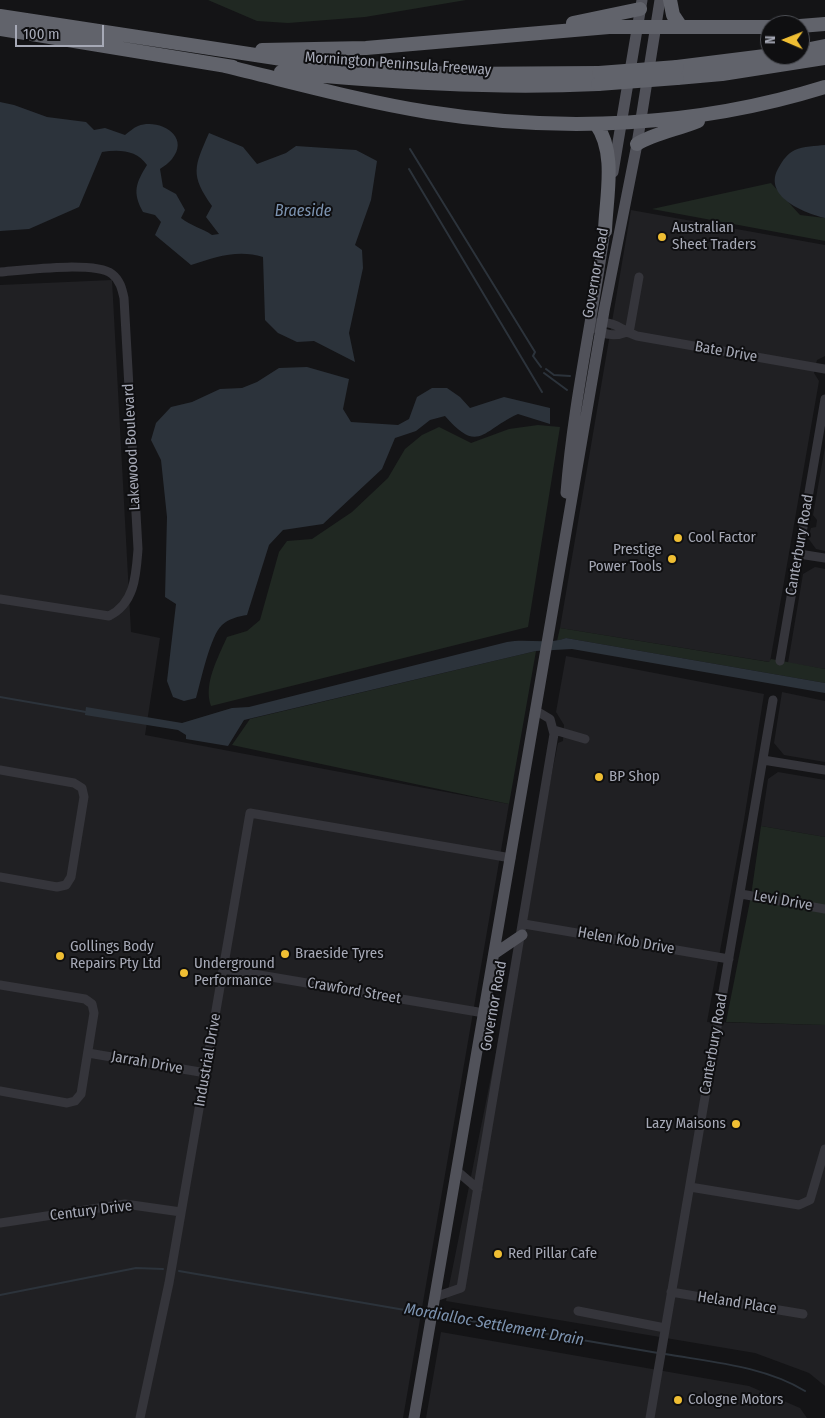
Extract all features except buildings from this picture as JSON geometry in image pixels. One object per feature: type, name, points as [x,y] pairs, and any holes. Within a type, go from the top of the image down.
[{"type":"highway","points":[[670,0],[673,15],[681,27]]},
{"type":"highway","points":[[544,32],[641,5]]},
{"type":"highway","name":"Mornington Peninsula Freeway","points":[[0,16],[308,63],[415,72],[598,78]]},
{"type":"highway","points":[[810,25],[825,24]]},
{"type":"highway","points":[[227,51],[366,48],[544,32],[636,27],[760,27]]},
{"type":"highway","name":"Mornington Peninsula Freeway","points":[[0,29],[225,66],[409,84],[499,86],[825,58]]},
{"type":"highway","points":[[810,49],[825,46]]},
{"type":"highway","name":"Mornington Peninsula Freeway","points":[[677,72],[760,57]]},
{"type":"highway","points":[[225,66],[428,112],[514,122],[596,124],[641,122],[717,114]]},
{"type":"highway","points":[[638,144],[649,137],[677,130],[717,114],[825,87]]},
{"type":"highway","points":[[596,124],[606,141],[608,156],[605,231]]},
{"type":"main road","name":"Governor Road","points":[[414,1418],[535,710],[546,656],[598,327],[638,144],[660,0]]},
{"type":"main road","name":"Governor Road","points":[[598,327],[605,231],[620,123],[641,5]]},
{"type":"main road","points":[[494,954],[523,930]]},
{"type":"street","name":"Lakewood Boulevard","points":[[0,272],[87,267],[102,268],[114,275],[121,285],[125,308],[138,549],[133,584],[128,599],[121,610],[109,616],[0,599]]},
{"type":"street","points":[[628,332],[639,277]]},
{"type":"street","name":"Bate Drive","points":[[598,327],[619,325],[628,332],[825,369]]},
{"type":"street","name":"Canterbury Road","points":[[780,661],[825,400]]},
{"type":"street","points":[[799,554],[825,558]]},
{"type":"street","name":"Canterbury Road","points":[[650,1418],[773,700]]},
{"type":"street","points":[[535,710],[550,719],[553,735],[585,739]]},
{"type":"street","name":"Governor Road","points":[[434,1303],[461,1288],[523,930],[553,735]]},
{"type":"street","points":[[763,760],[825,770]]},
{"type":"street","points":[[0,770],[74,783],[82,788],[84,797],[71,877],[66,884],[57,887],[0,877]]},
{"type":"street","name":"Industrial Drive","points":[[140,1418],[173,1261],[250,813],[511,858]]},
{"type":"street","name":"Levi Drive","points":[[740,894],[825,909]]},
{"type":"street","name":"Helen Kob Drive","points":[[523,930],[729,959]]},
{"type":"street","name":"Crawford Street","points":[[224,969],[484,1014]]},
{"type":"street","points":[[0,985],[86,999],[92,1004],[94,1013],[81,1094],[74,1101],[67,1102],[0,1091]]},
{"type":"street","name":"Jarrah Drive","points":[[88,1053],[206,1074]]},
{"type":"street","points":[[690,1187],[799,1205],[807,1204],[810,1200],[825,1149]]},
{"type":"street","points":[[457,1171],[478,1189]]},
{"type":"street","name":"Century Drive","points":[[0,1223],[132,1204],[181,1212]]},
{"type":"street","name":"Heland Place","points":[[671,1292],[803,1314]]},
{"type":"street","points":[[578,1312],[665,1328]]},
{"type":"shaded area","points":[[208,0],[466,0],[365,17],[288,23],[257,21]]},
{"type":"shaded area","points":[[771,183],[800,215],[825,218],[825,241],[652,209]]},
{"type":"shaded area","points":[[631,210],[825,245],[825,356],[817,360],[814,373],[819,381],[770,662],[560,628]]},
{"type":"shaded area","points":[[112,280],[131,632],[160,638],[145,735],[509,804],[403,1418],[0,1418],[0,285]]},
{"type":"shaded area","points":[[538,425],[560,427],[528,627],[211,706],[209,698],[210,680],[227,637],[247,631],[260,620],[279,552],[287,541],[312,539],[352,512],[388,478],[405,449],[422,435],[439,427],[471,443],[509,429]]},
{"type":"shaded area","points":[[825,447],[825,551],[816,549],[808,538],[811,528],[816,527],[817,520],[813,515]]},
{"type":"shaded area","points":[[815,567],[825,569],[825,669],[788,663],[803,574]]},
{"type":"shaded area","points":[[560,628],[769,662],[771,659],[825,669],[825,683],[566,638],[557,641]]},
{"type":"shaded area","points":[[536,651],[509,804],[232,745],[250,719]]},
{"type":"shaded area","points":[[566,656],[764,694],[744,820],[707,1022],[825,1025],[825,1386],[809,1373],[755,1353],[446,1301],[558,743],[563,741],[564,725],[556,712]]},
{"type":"shaded area","points":[[782,692],[825,701],[825,762],[784,755],[774,743]]},
{"type":"shaded area","points":[[778,772],[825,780],[825,837],[761,826],[768,779]]},
{"type":"shaded area","points":[[761,826],[825,837],[825,1025],[726,1022],[751,896]]},
{"type":"shaded area","points":[[441,1332],[749,1386],[800,1408],[807,1418],[426,1418]]},
{"type":"water","name":"Braeside","points":[[0,102],[47,117],[86,122],[94,130],[105,128],[125,135],[136,127],[146,124],[163,127],[170,131],[178,143],[177,151],[171,160],[160,169],[163,187],[176,194],[185,210],[181,218],[212,235],[219,234],[206,217],[212,206],[197,178],[200,154],[209,133],[243,147],[257,164],[286,153],[296,146],[356,150],[377,161],[371,200],[355,245],[362,250],[363,268],[349,333],[355,362],[314,341],[297,342],[278,333],[265,320],[263,257],[236,254],[191,265],[155,235],[161,222],[155,215],[143,212],[137,199],[138,183],[147,165],[138,156],[133,154],[121,151],[102,152],[79,207],[29,229],[0,231]]},
{"type":"water","points":[[825,145],[825,218],[806,212],[787,202],[780,195],[775,177],[787,155],[798,149]]},
{"type":"water","points":[[307,367],[349,379],[343,409],[351,422],[398,425],[409,419],[417,397],[432,388],[447,388],[460,397],[470,408],[504,397],[550,408],[550,424],[518,414],[481,436],[474,437],[456,428],[445,416],[430,420],[416,431],[395,438],[382,469],[323,524],[283,530],[269,545],[247,615],[227,621],[218,631],[210,648],[196,698],[184,701],[173,697],[167,681],[176,604],[165,597],[167,517],[161,460],[151,440],[156,423],[171,407],[192,402],[220,389],[242,388],[257,382],[279,368]]},
{"type":"water","points":[[566,638],[825,683],[825,693],[572,649],[536,651],[244,720],[228,746],[186,739],[186,735],[178,730],[85,715],[86,707],[182,723],[232,708],[249,707],[507,642],[551,641]]},
{"type":"waterway","points":[[410,149],[535,352],[533,356],[541,367]]},
{"type":"waterway","points":[[409,169],[542,392]]},
{"type":"waterway","points":[[546,369],[554,375],[570,376]]},
{"type":"waterway","points":[[544,373],[567,390]]},
{"type":"waterway","points":[[0,697],[86,712]]},
{"type":"waterway","name":"Mordialloc Settlement Drain","points":[[0,1295],[136,1268],[163,1269]]},
{"type":"waterway","name":"Mordialloc Settlement Drain","points":[[179,1271],[428,1314]]},
{"type":"waterway","name":"Mordialloc Settlement Drain","points":[[436,1315],[658,1353]]},
{"type":"waterway","name":"Mordialloc Settlement Drain","points":[[665,1354],[755,1370],[805,1391]]},
{"type":"place","name":"Australian Sheet Traders","points":[[662,237]]},
{"type":"place","name":"Cool Factor","points":[[678,538]]},
{"type":"place","name":"Prestige Power Tools","points":[[672,559]]},
{"type":"place","name":"BP Shop","points":[[599,777]]},
{"type":"place","name":"Braeside Tyres","points":[[285,954]]},
{"type":"place","name":"Gollings Body Repairs Pty Ltd","points":[[60,956]]},
{"type":"place","name":"Underground Performance","points":[[184,973]]},
{"type":"place","name":"Lazy Maisons","points":[[736,1124]]},
{"type":"place","name":"Red Pillar Cafe","points":[[498,1254]]},
{"type":"place","name":"Cologne Motors","points":[[678,1400]]}]
